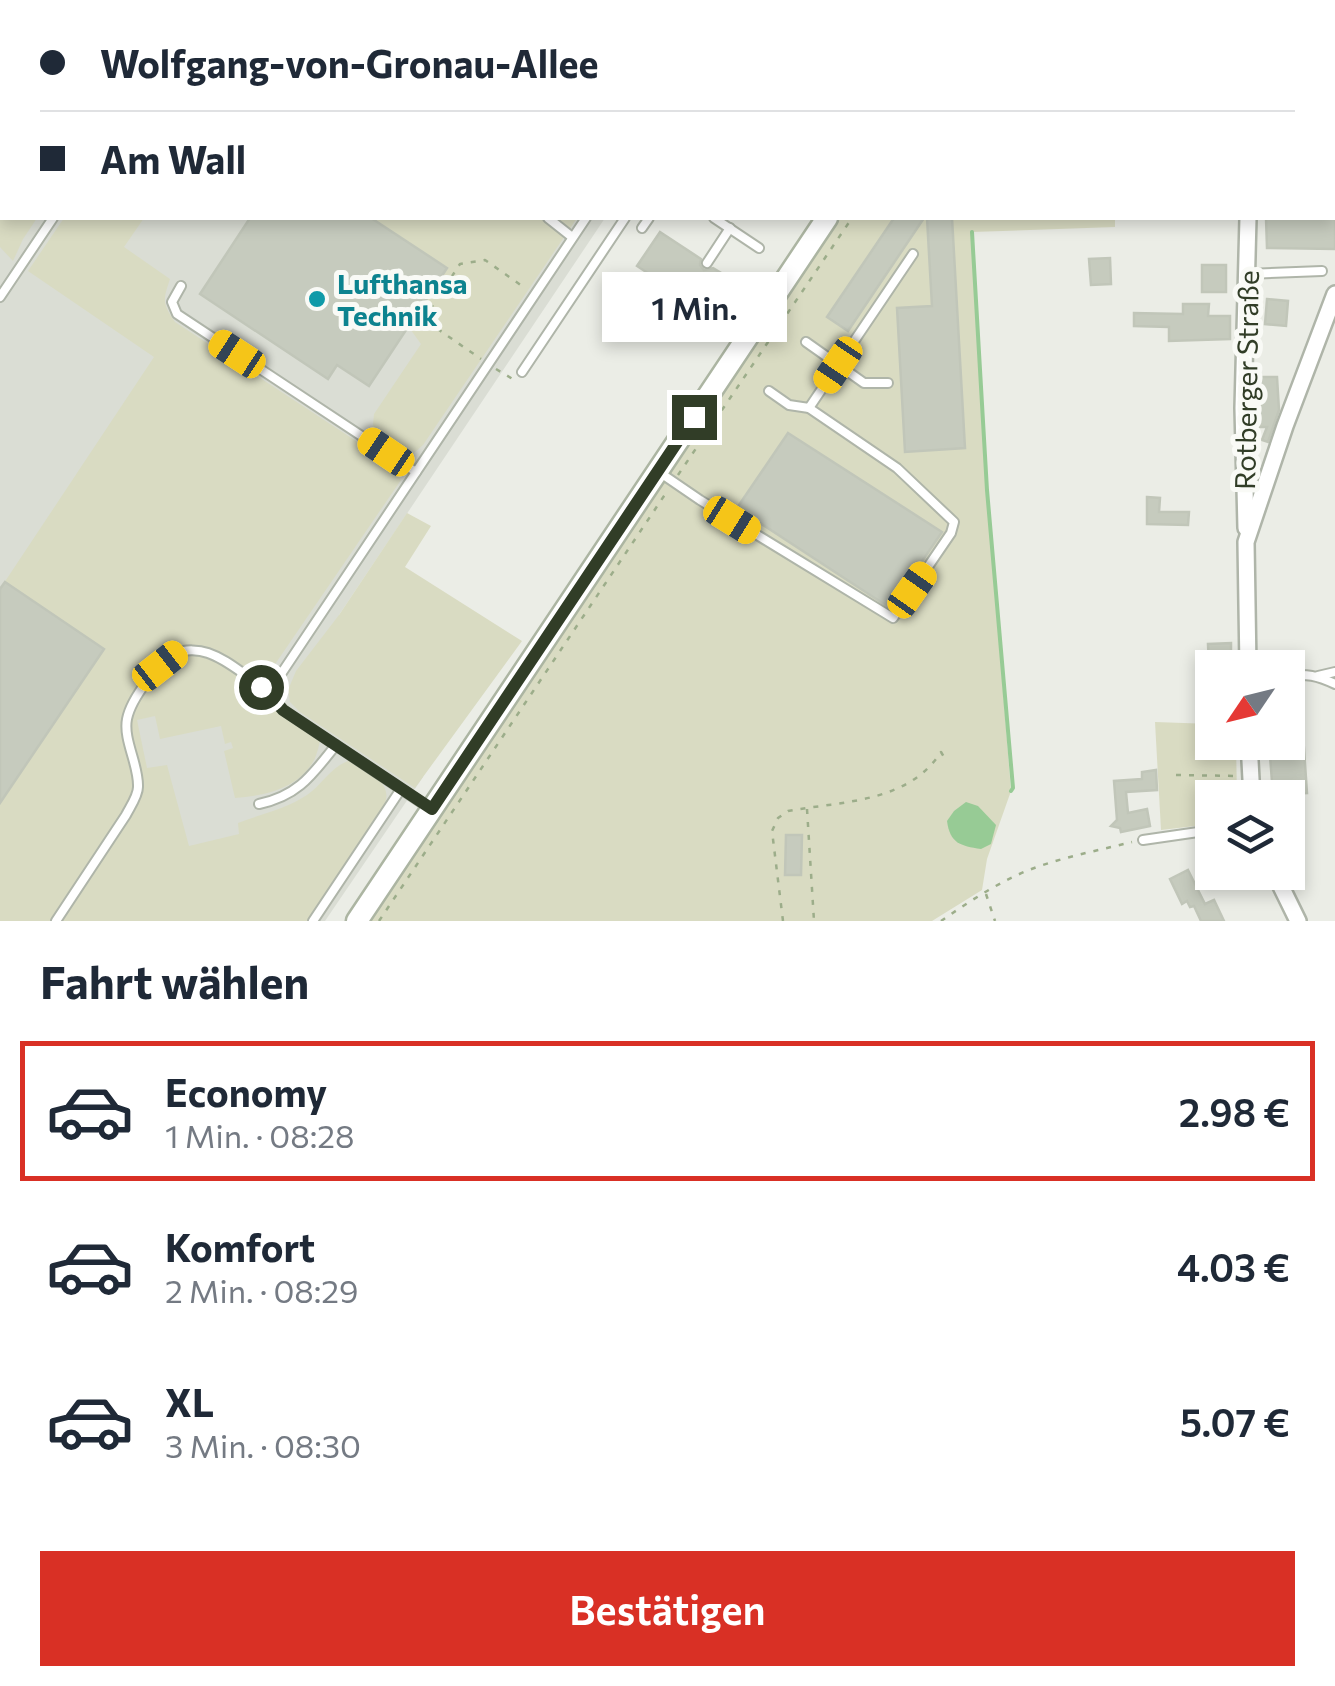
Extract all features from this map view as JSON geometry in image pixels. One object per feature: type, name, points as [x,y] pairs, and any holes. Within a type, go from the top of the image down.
[{"type":"street","points":[[357,921],[666,476],[826,220]]},
{"type":"street","name":"Rotberger Straße","points":[[1248,220],[1243,408],[1248,650]]},
{"type":"street","points":[[1246,542],[1335,294]]},
{"type":"street","points":[[1250,760],[1250,780]]},
{"type":"street","points":[[1283,890],[1298,921]]},
{"type":"lane","points":[[0,298],[52,220]]},
{"type":"lane","points":[[551,220],[572,237]]},
{"type":"lane","points":[[432,809],[283,710],[276,702],[275,684],[585,220]]},
{"type":"lane","points":[[522,372],[624,220]]},
{"type":"lane","points":[[642,228],[648,220]]},
{"type":"lane","points":[[717,220],[759,248]]},
{"type":"lane","points":[[707,264],[730,228]]},
{"type":"lane","points":[[809,408],[913,254]]},
{"type":"lane","points":[[1247,274],[1322,271]]},
{"type":"lane","points":[[181,286],[172,302],[177,314],[416,472]]},
{"type":"lane","points":[[806,342],[864,382],[888,383]]},
{"type":"lane","points":[[666,476],[893,618],[952,533],[954,522],[897,468],[809,408],[788,405],[769,391]]},
{"type":"lane","points":[[56,921],[134,798],[138,788],[126,724],[130,709],[160,666],[176,653],[205,652],[274,692]]},
{"type":"lane","points":[[1318,676],[1335,672]]},
{"type":"lane","points":[[1305,674],[1335,684]]},
{"type":"lane","points":[[259,804],[294,791],[336,745]]},
{"type":"lane","points":[[313,921],[402,789]]},
{"type":"lane","points":[[1143,840],[1195,832]]},
{"type":"path","points":[[380,921],[666,476],[851,220]]},
{"type":"path","points":[[424,320],[460,264],[485,260],[535,294]]},
{"type":"path","points":[[416,314],[516,382]]},
{"type":"path","points":[[783,921],[772,830],[778,818],[788,811],[889,794],[918,778],[941,752],[944,757]]},
{"type":"path","points":[[1176,776],[1250,776]]},
{"type":"path","points":[[807,808],[814,921]]},
{"type":"path","points":[[941,921],[1026,871],[1143,840]]},
{"type":"path","points":[[986,892],[995,921]]},
{"type":"shaded area","points":[[0,220],[604,220],[339,615],[423,777],[325,921],[0,921]]},
{"type":"shaded area","points":[[0,220],[36,220],[13,261],[0,247]]},
{"type":"shaded area","points":[[63,220],[143,220],[124,247],[170,279],[165,301],[175,322],[391,464],[401,480],[254,695],[320,741],[304,774],[277,790],[235,798],[224,751],[233,748],[231,742],[225,744],[221,726],[160,739],[155,716],[137,720],[147,768],[167,765],[189,846],[239,834],[238,823],[299,800],[338,766],[351,760],[382,783],[385,803],[307,921],[0,921],[0,589],[154,357],[28,271]]},
{"type":"shaded area","points":[[374,220],[576,220],[423,445],[414,453],[402,451],[373,425],[374,414],[421,344],[408,326],[446,268]]},
{"type":"shaded area","points":[[836,220],[1115,220],[1115,227],[972,232],[1011,791],[987,859],[982,890],[932,921],[363,921]]},
{"type":"shaded area","points":[[407,513],[431,526],[405,567],[522,641],[415,788],[300,712],[290,702],[288,690],[296,671]]},
{"type":"shaded area","points":[[1155,722],[1195,723],[1195,760],[1236,760],[1237,780],[1195,780],[1195,826],[1161,830]]},
{"type":"shaded area","points":[[966,802],[978,806],[996,825],[991,844],[981,849],[957,842],[948,828],[947,821]]},
{"type":"building","name":"Lufthansa Technik","points":[[249,220],[374,220],[447,268],[369,386],[337,365],[328,379],[200,294]]},
{"type":"building","points":[[893,220],[923,220],[848,331],[827,317]]},
{"type":"building","points":[[927,220],[952,220],[965,448],[905,452],[897,308],[932,306]]},
{"type":"building","points":[[1266,220],[1335,220],[1335,249],[1267,248]]},
{"type":"building","points":[[660,232],[701,259],[704,270],[713,268],[726,276],[704,310],[637,266]]},
{"type":"building","points":[[1110,258],[1111,284],[1091,285],[1089,259]]},
{"type":"building","points":[[1202,265],[1226,265],[1226,292],[1202,292]]},
{"type":"building","points":[[1267,299],[1288,301],[1286,326],[1265,324]]},
{"type":"building","points":[[1183,304],[1209,304],[1208,316],[1230,316],[1230,339],[1169,341],[1169,327],[1134,326],[1134,313],[1183,314]]},
{"type":"building","points":[[1260,377],[1277,377],[1279,410],[1268,442],[1262,440],[1267,427],[1255,427]]},
{"type":"building","points":[[788,433],[942,532],[890,608],[737,508]]},
{"type":"building","points":[[1147,497],[1160,498],[1159,512],[1189,512],[1188,525],[1147,524]]},
{"type":"building","points":[[5,582],[104,649],[0,803],[0,589]]},
{"type":"building","points":[[1231,643],[1231,650],[1208,650],[1208,644]]},
{"type":"building","points":[[1270,760],[1305,760],[1307,793],[1305,780],[1272,780]]},
{"type":"building","points":[[1156,770],[1157,790],[1126,792],[1128,813],[1147,809],[1150,826],[1121,832],[1111,826],[1117,820],[1114,781],[1142,779],[1142,772]]},
{"type":"building","points":[[786,835],[802,835],[801,875],[785,875]]},
{"type":"building","points":[[1188,870],[1195,890],[1205,904],[1214,900],[1224,921],[1201,921],[1194,906],[1190,907],[1187,901],[1182,904],[1170,879]]},
{"type":"waterway","points":[[972,232],[1011,791]]},
{"type":"place","name":"Lufthansa Technik","points":[[317,299]]},
{"type":"route","points":[[261,687],[274,692],[283,710],[432,809],[694,417]]}]
